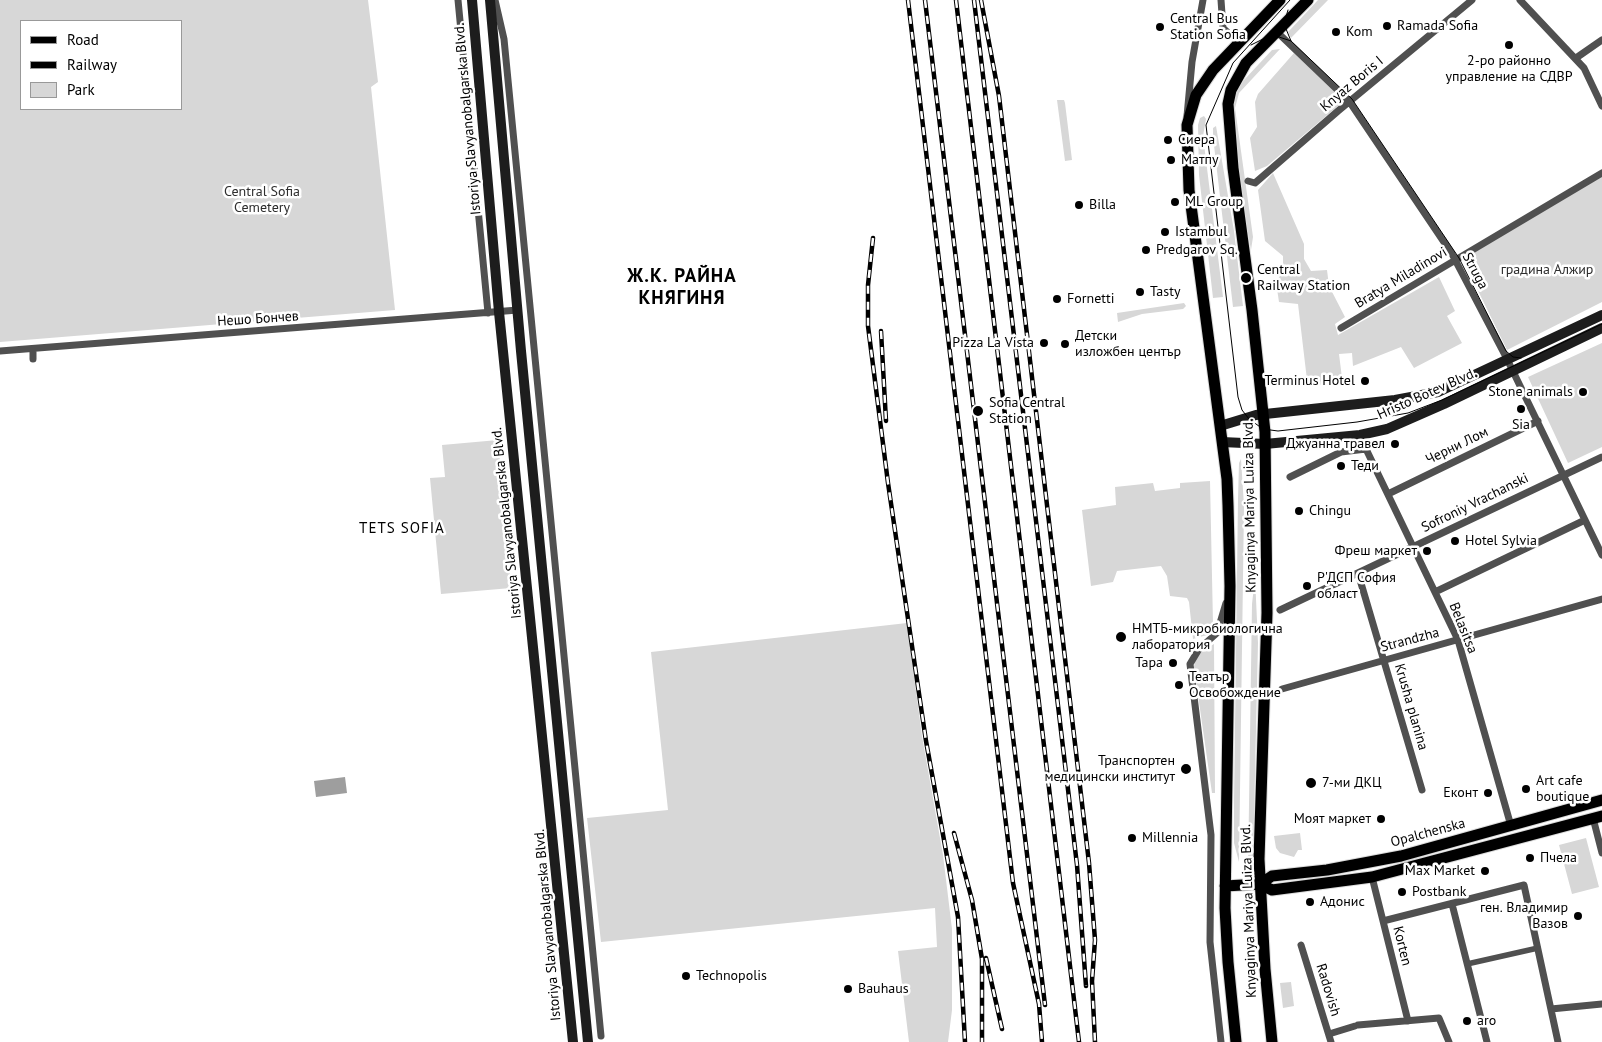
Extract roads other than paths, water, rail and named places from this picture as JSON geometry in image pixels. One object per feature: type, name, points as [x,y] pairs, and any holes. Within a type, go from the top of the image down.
[{"type":"main road","name":"Istoriya Slavyanobalgarska Blvd.","points":[[472,0],[499,312],[572,1042]]},
{"type":"main road","name":"Istoriya Slavyanobalgarska Blvd.","points":[[490,0],[588,1042]]},
{"type":"main road","name":"Knyaginya Mariya Luiza Blvd.","points":[[1236,1042],[1228,962],[1225,886],[1230,586],[1227,478],[1190,190],[1187,124],[1196,95],[1213,70],[1280,0]]},
{"type":"main road","name":"Knyaginya Mariya Luiza Blvd.","points":[[1272,1042],[1260,884],[1267,613],[1265,444],[1252,310],[1233,168],[1228,104],[1231,90],[1246,63],[1308,0]]},
{"type":"main road","name":"Hristo Botev Blvd.","points":[[1220,426],[1263,414],[1417,397],[1456,384],[1602,315]]},
{"type":"main road","name":"Hristo Botev Blvd.","points":[[1222,442],[1265,444],[1360,435],[1386,429],[1602,328]]},
{"type":"main road","name":"Opalchenska","points":[[1260,884],[1272,876],[1327,870],[1401,856],[1602,800]]},
{"type":"main road","name":"Opalchenska","points":[[1225,886],[1260,884],[1272,890],[1328,885],[1372,877],[1598,817]]},
{"type":"street","name":"Istoriya Slavyanobalgarska Blvd.","points":[[458,0],[488,313]]},
{"type":"street","points":[[496,0],[505,49],[601,1036]]},
{"type":"street","points":[[1187,124],[1186,106],[1203,0]]},
{"type":"street","points":[[1221,0],[1222,28],[1238,42]]},
{"type":"street","name":"Knyaz Boris I","points":[[1248,181],[1255,183],[1472,0]]},
{"type":"street","points":[[1520,0],[1584,68],[1602,106]]},
{"type":"street","name":"Struga","points":[[1277,32],[1349,102],[1458,259],[1602,556]]},
{"type":"street","points":[[1576,58],[1602,40]]},
{"type":"street","name":"Bratya Miladinovi","points":[[1341,328],[1602,173]]},
{"type":"street","name":"Нешо Бончев","points":[[0,351],[518,310]]},
{"type":"street","points":[[33,348],[33,359]]},
{"type":"street","name":"Черни Лом","points":[[1388,494],[1538,422]]},
{"type":"street","name":"Belasitsa","points":[[1290,477],[1341,452],[1366,449],[1458,640],[1511,826]]},
{"type":"street","name":"Sofroniy Vrachanski","points":[[1280,610],[1602,457]]},
{"type":"street","points":[[1434,592],[1585,520]]},
{"type":"street","name":"Krusha planina","points":[[1358,573],[1422,790]]},
{"type":"street","name":"Knyaginya Mariya Luiza Blvd.","points":[[1221,1042],[1210,942],[1210,835],[1190,664],[1199,649],[1217,633],[1230,586]]},
{"type":"street","name":"Strandzha","points":[[1282,689],[1602,599]]},
{"type":"street","points":[[1598,817],[1602,853]]},
{"type":"street","name":"Korten","points":[[1372,877],[1408,1021]]},
{"type":"street","points":[[1383,921],[1524,885],[1558,1042]]},
{"type":"street","points":[[1452,904],[1487,1042]]},
{"type":"street","name":"Radovish","points":[[1301,945],[1331,1042]]},
{"type":"street","points":[[1467,964],[1538,948]]},
{"type":"street","points":[[1551,1009],[1602,1004]]},
{"type":"street","points":[[1329,1034],[1356,1026],[1439,1018],[1449,1042]]},
{"type":"tram line","points":[[1290,0],[1233,63],[1206,125],[1238,397],[1242,410],[1249,419],[1263,429],[1278,431],[1357,422],[1408,413],[1442,400],[1602,324]]},
{"type":"tram line","points":[[1288,10],[1284,24],[1291,41],[1352,99],[1459,258],[1506,351],[1513,357],[1521,358]]},
{"type":"tram line","points":[[1251,45],[1263,39],[1276,36],[1291,41]]},
{"type":"railway","points":[[908,0],[1013,883],[1039,1004],[1042,1042]]},
{"type":"railway","points":[[925,0],[1045,1005]]},
{"type":"railway","points":[[956,0],[1079,1042]]},
{"type":"railway","points":[[974,0],[1077,865],[1086,986]]},
{"type":"railway","points":[[981,0],[999,96],[1089,863],[1095,940],[1092,981],[1095,1042]]},
{"type":"railway","points":[[873,238],[868,285],[868,326],[888,483],[926,741],[958,917],[965,1042]]},
{"type":"railway","points":[[881,331],[886,421]]},
{"type":"railway","points":[[954,833],[972,900],[982,959],[982,1042]]},
{"type":"railway","points":[[986,958],[1002,1029]]},
{"type":"place","name":"Ramada Sofia","points":[[1387,26]]},
{"type":"place","name":"Central Bus Station Sofia","points":[[1160,27]]},
{"type":"place","name":"Kom","points":[[1336,32]]},
{"type":"place","name":"2-ро районно управление на СДВР","points":[[1509,45]]},
{"type":"place","name":"Сиера","points":[[1168,140]]},
{"type":"place","name":"Матпу","points":[[1171,160]]},
{"type":"place","name":"ML Group","points":[[1175,202]]},
{"type":"place","name":"Billa","points":[[1079,205]]},
{"type":"place","name":"Istambul","points":[[1165,232]]},
{"type":"place","name":"Predgarov Sq.","points":[[1146,250]]},
{"type":"place","name":"Central Railway Station","points":[[1246,278]]},
{"type":"place","name":"Tasty","points":[[1140,292]]},
{"type":"place","name":"Fornetti","points":[[1057,299]]},
{"type":"place","name":"Pizza La Vista","points":[[1044,343]]},
{"type":"place","name":"Детски изложбен център","points":[[1065,344]]},
{"type":"place","name":"Terminus Hotel","points":[[1365,381]]},
{"type":"place","name":"Stone animals","points":[[1583,392]]},
{"type":"place","name":"Sia","points":[[1521,409]]},
{"type":"place","name":"Sofia Central Station","points":[[978,411]]},
{"type":"place","name":"Джуанна травел","points":[[1395,444]]},
{"type":"place","name":"Теди","points":[[1341,466]]},
{"type":"place","name":"Chingu","points":[[1299,511]]},
{"type":"place","name":"Hotel Sylvia","points":[[1455,541]]},
{"type":"place","name":"Фреш маркет","points":[[1427,551]]},
{"type":"place","name":"Р'ДСП София област","points":[[1307,586]]},
{"type":"place","name":"НМТБ-микробиологична лаборатория","points":[[1121,637]]},
{"type":"place","name":"Тара","points":[[1173,663]]},
{"type":"place","name":"Театър Освобождение","points":[[1179,685]]},
{"type":"place","name":"Транспортен медицински институт","points":[[1186,769]]},
{"type":"place","name":"7-ми ДКЦ","points":[[1311,783]]},
{"type":"place","name":"Art cafe boutique","points":[[1526,789]]},
{"type":"place","name":"Еконт","points":[[1488,793]]},
{"type":"place","name":"Моят маркет","points":[[1381,819]]},
{"type":"place","name":"Millennia","points":[[1132,838]]},
{"type":"place","name":"Пчела","points":[[1530,858]]},
{"type":"place","name":"Max Market","points":[[1485,871]]},
{"type":"place","name":"Postbank","points":[[1402,892]]},
{"type":"place","name":"Адонис","points":[[1310,902]]},
{"type":"place","name":"ген. Владимир Вазов","points":[[1578,916]]},
{"type":"place","name":"Technopolis","points":[[686,976]]},
{"type":"place","name":"Bauhaus","points":[[848,989]]},
{"type":"place","name":"aro","points":[[1467,1021]]},
{"type":"district","name":"Ж.К. РАЙНА КНЯГИНЯ","points":[[682,288]]},
{"type":"district","name":"TETS SOFIA","points":[[402,529]]},
{"type":"park label","name":"Central Sofia Cemetery","points":[[262,200]]},
{"type":"park label","name":"градина Алжир","points":[[1547,270]]}]
